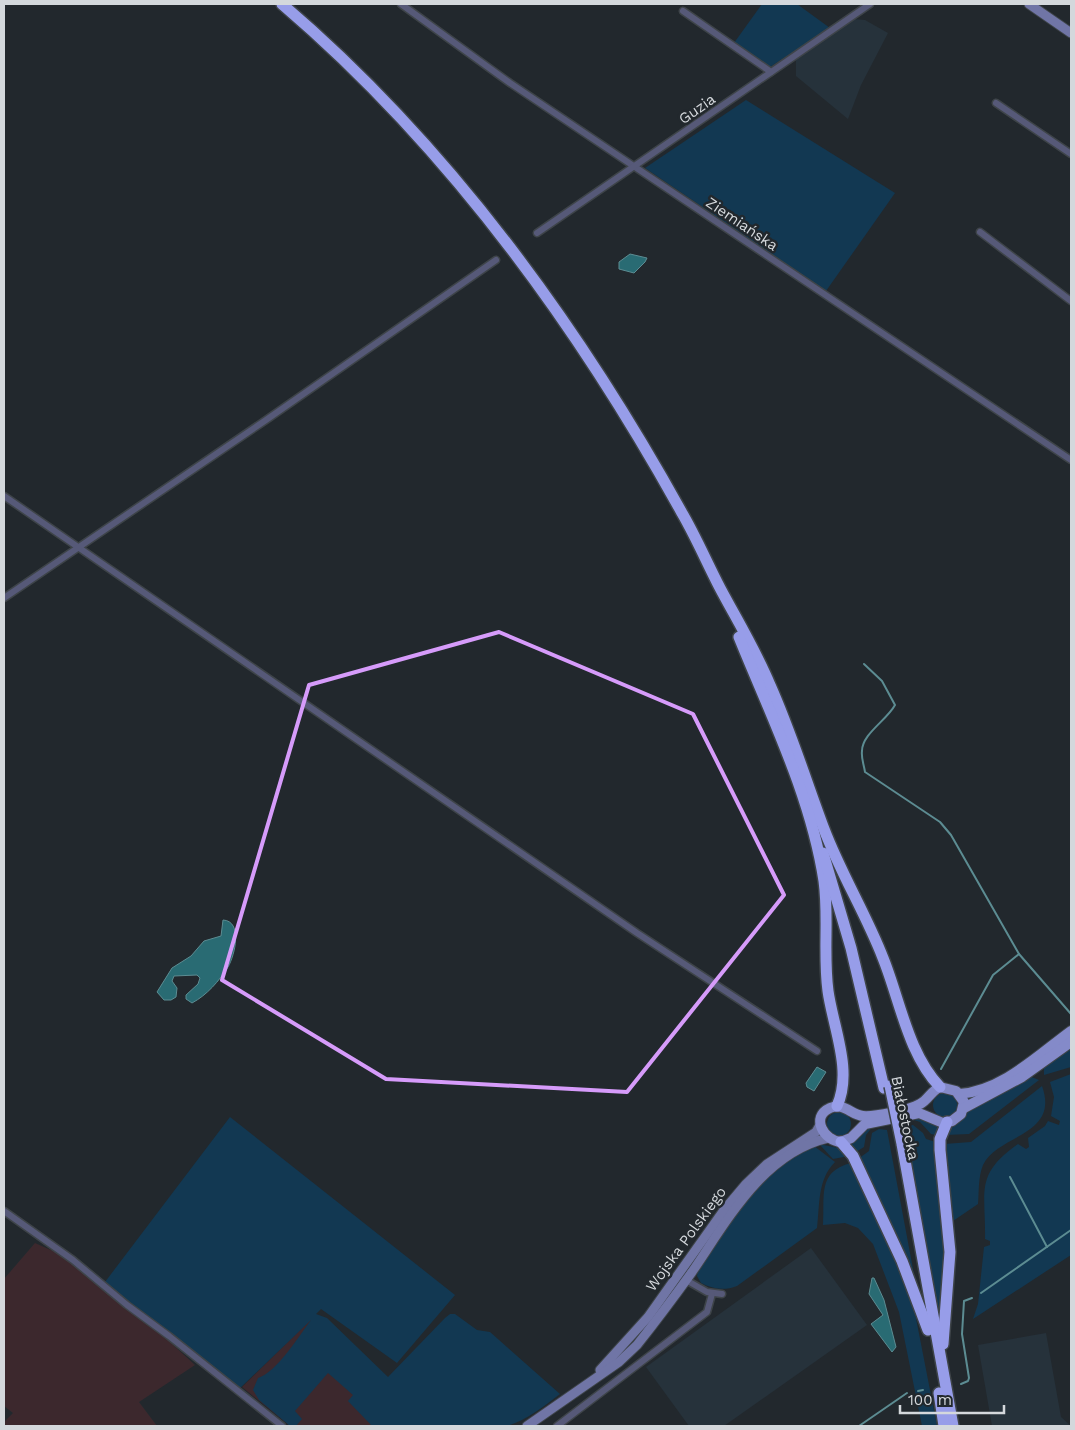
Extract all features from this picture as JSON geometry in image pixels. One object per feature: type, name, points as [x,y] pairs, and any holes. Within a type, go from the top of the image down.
[{"type":"highway","points":[[282,4],[366,84],[439,160],[505,242],[576,339],[636,432],[684,515],[720,589],[770,683],[824,830],[885,961],[915,1046],[932,1079],[940,1087]]},
{"type":"highway","points":[[720,589],[811,821],[824,881],[828,991],[843,1075],[843,1090],[837,1106]]},
{"type":"highway","name":"Białostocka","points":[[811,821],[830,872],[887,1087]]},
{"type":"highway","name":"Białostocka","points":[[824,830],[857,943],[899,1145],[953,1426]]},
{"type":"highway","points":[[944,1378],[943,1327],[949,1236],[940,1139],[947,1122]]},
{"type":"highway","points":[[841,1142],[853,1156],[902,1261],[928,1330]]},
{"type":"highway","name":"Białostocka","points":[[899,1145],[944,1426]]},
{"type":"main road","points":[[1029,4],[1071,33]]},
{"type":"main road","points":[[959,1094],[981,1090],[1002,1080],[1071,1031]]},
{"type":"main road","points":[[964,1108],[959,1094],[951,1088],[940,1087],[916,1106],[868,1119],[851,1138],[841,1142],[828,1138],[820,1125],[824,1113],[837,1106],[868,1119],[919,1113],[938,1122],[947,1122],[957,1118],[964,1108],[1022,1076],[1071,1042]]},
{"type":"main road","name":"Wojska Polskiego","points":[[683,1278],[729,1204],[753,1176],[767,1164],[816,1132],[820,1125]]},
{"type":"main road","name":"Wojska Polskiego","points":[[527,1426],[588,1382],[683,1278],[756,1182],[786,1159],[816,1142],[828,1138]]},
{"type":"street","name":"Ziemiańska","points":[[401,4],[510,83],[1071,460]]},
{"type":"street","name":"Guzia","points":[[537,233],[635,167],[865,5]]},
{"type":"street","points":[[683,12],[771,72]]},
{"type":"street","points":[[996,103],[1071,154]]},
{"type":"street","points":[[980,232],[1071,301]]},
{"type":"street","points":[[4,598],[266,420],[496,260]]},
{"type":"street","points":[[4,496],[637,934],[818,1051]]},
{"type":"street","points":[[4,1211],[73,1260],[127,1305],[282,1426]]},
{"type":"street","points":[[683,1278],[712,1294],[722,1294]]},
{"type":"street","points":[[557,1426],[707,1312],[712,1294]]},
{"type":"highlighted area","points":[[499,632],[693,714],[784,895],[627,1092],[386,1079],[222,980],[309,685]]},
{"type":"shaded area","points":[[762,4],[797,4],[830,28],[770,67],[734,43]]},
{"type":"shaded area","points":[[853,19],[865,20],[888,33],[861,85],[848,119],[796,76],[796,59]]},
{"type":"shaded area","points":[[746,100],[895,193],[826,291],[645,168]]},
{"type":"shaded area","points":[[630,254],[647,258],[634,273],[619,269],[619,262]]},
{"type":"shaded area","points":[[223,920],[233,926],[236,939],[231,962],[221,977],[208,992],[192,1003],[186,999],[186,995],[198,984],[200,978],[197,975],[174,976],[172,981],[177,988],[176,997],[171,1000],[164,1000],[157,992],[172,968],[191,956],[204,941],[221,936]]},
{"type":"shaded area","points":[[1071,1045],[1071,1067],[1044,1075],[1044,1066]]},
{"type":"shaded area","points":[[817,1067],[826,1072],[814,1091],[807,1087],[806,1083]]},
{"type":"shaded area","points":[[1071,1074],[1071,1255],[973,1319],[978,1304],[984,1247],[990,1245],[990,1241],[985,1239],[984,1196],[988,1175],[994,1165],[1018,1144],[1026,1149],[1029,1147],[1028,1138],[1045,1126],[1048,1121],[1059,1125],[1060,1121],[1051,1116],[1054,1097],[1050,1082]]},
{"type":"shaded area","points":[[1029,1076],[1039,1080],[969,1134],[945,1135],[952,1126],[961,1121],[971,1106]]},
{"type":"shaded area","points":[[1042,1086],[1045,1102],[1042,1115],[1035,1125],[1025,1133],[991,1155],[981,1170],[978,1204],[953,1221],[944,1144],[971,1142]]},
{"type":"shaded area","points":[[945,1093],[954,1096],[957,1105],[954,1114],[945,1117],[936,1114],[933,1105],[936,1096]]},
{"type":"shaded area","points":[[839,1112],[848,1115],[851,1124],[848,1133],[839,1136],[830,1133],[827,1124],[830,1115]]},
{"type":"shaded area","points":[[230,1117],[455,1295],[397,1363],[321,1309],[316,1314],[327,1318],[388,1377],[445,1318],[450,1314],[455,1314],[477,1330],[490,1332],[560,1394],[528,1417],[507,1426],[372,1426],[348,1401],[353,1395],[328,1373],[295,1411],[302,1419],[296,1426],[290,1426],[259,1400],[253,1390],[258,1378],[273,1369],[311,1320],[238,1390],[105,1282]]},
{"type":"shaded area","points":[[921,1117],[940,1126],[936,1135],[931,1134],[920,1122],[908,1118]]},
{"type":"shaded area","points":[[913,1125],[923,1133],[926,1139],[936,1142],[944,1228],[944,1263],[937,1328],[904,1126]]},
{"type":"shaded area","points":[[873,1126],[866,1135],[864,1147],[856,1152],[849,1144],[866,1127]]},
{"type":"shaded area","points":[[879,1129],[887,1130],[916,1285],[858,1159],[869,1151],[872,1133]]},
{"type":"shaded area","points":[[819,1144],[843,1149],[849,1156],[833,1159]]},
{"type":"shaded area","points":[[814,1146],[835,1162],[829,1169],[822,1185],[817,1228],[737,1286],[719,1289],[701,1283],[697,1276],[698,1270],[754,1188],[788,1160]]},
{"type":"shaded area","points":[[851,1163],[888,1243],[914,1308],[937,1426],[922,1426],[899,1312],[873,1244],[858,1228],[845,1223],[823,1225],[824,1195],[828,1179],[840,1167]]},
{"type":"shaded area","points":[[35,1243],[87,1266],[195,1365],[139,1402],[157,1426],[4,1426],[4,1422],[13,1413],[4,1406],[4,1279]]},
{"type":"shaded area","points":[[811,1248],[867,1325],[724,1426],[689,1426],[646,1367]]},
{"type":"shaded area","points":[[872,1278],[874,1278],[884,1300],[896,1347],[892,1352],[871,1324],[883,1315],[869,1294]]},
{"type":"shaded area","points":[[315,1315],[437,1426],[290,1426],[242,1387]]},
{"type":"shaded area","points":[[1046,1333],[1061,1417],[1071,1426],[992,1426],[978,1345]]},
{"type":"waterway","points":[[864,664],[882,681],[895,705],[870,733],[863,745],[862,756],[865,772],[940,822],[951,835],[1019,954],[1071,1014]]},
{"type":"waterway","points":[[941,1069],[993,975],[1019,954]]},
{"type":"waterway","points":[[1010,1177],[1047,1247]]},
{"type":"waterway","points":[[981,1293],[1071,1230]]},
{"type":"waterway","points":[[961,1384],[968,1381],[969,1378],[962,1334],[964,1301],[972,1298]]},
{"type":"waterway","points":[[918,1391],[923,1390]]},
{"type":"waterway","points":[[859,1426],[907,1393]]}]
